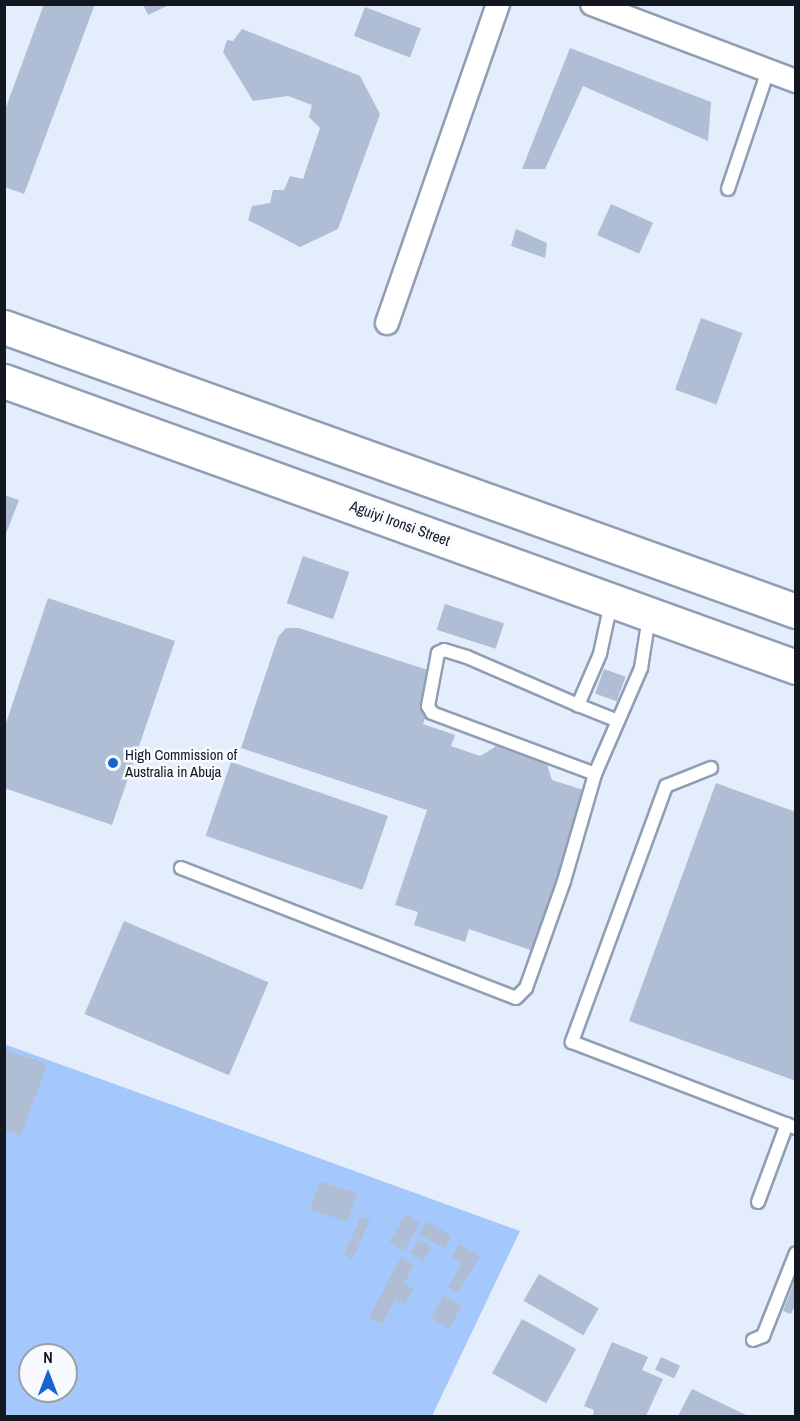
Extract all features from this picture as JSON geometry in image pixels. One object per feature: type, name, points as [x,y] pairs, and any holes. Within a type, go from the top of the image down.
[{"type":"main road","points":[[4,327],[795,611]]},
{"type":"main road","name":"Aguiyi Ironsi Street","points":[[4,381],[795,667]]},
{"type":"street","points":[[387,323],[498,4]]},
{"type":"street","points":[[592,4],[795,81]]},
{"type":"lane","points":[[728,189],[768,71]]},
{"type":"lane","points":[[578,705],[600,654],[612,599]]},
{"type":"lane","points":[[181,868],[516,998],[525,988],[564,881],[595,774],[641,668],[650,613]]},
{"type":"lane","points":[[595,774],[432,712],[428,706],[438,653],[444,650],[467,657],[618,721]]},
{"type":"lane","points":[[711,768],[666,786],[572,1042],[791,1126],[758,1202]]},
{"type":"lane","points":[[753,1340],[764,1336],[795,1253]]},
{"type":"shaded area","points":[[4,1044],[520,1231],[432,1416],[5,1416]]},
{"type":"building","points":[[44,4],[95,4],[24,194],[5,187],[5,110]]},
{"type":"building","points":[[143,4],[166,4],[167,6],[148,15]]},
{"type":"building","points":[[365,7],[421,29],[410,57],[354,36]]},
{"type":"building","points":[[242,29],[360,76],[380,114],[338,229],[300,247],[248,220],[252,206],[270,203],[273,190],[284,190],[290,176],[303,179],[320,128],[309,117],[312,105],[288,96],[253,101],[223,52],[227,40],[233,41]]},
{"type":"building","points":[[570,48],[711,102],[708,141],[583,86],[545,169],[522,169]]},
{"type":"building","points":[[611,204],[653,223],[639,254],[597,235]]},
{"type":"building","points":[[516,229],[547,243],[545,258],[511,246]]},
{"type":"building","points":[[701,318],[742,333],[716,404],[675,389]]},
{"type":"building","points":[[4,495],[19,500],[5,536],[4,536]]},
{"type":"building","points":[[303,556],[349,572],[333,619],[287,603]]},
{"type":"building","points":[[48,598],[175,641],[112,825],[4,788],[4,729]]},
{"type":"building","points":[[445,604],[504,623],[496,649],[437,630]]},
{"type":"building","points":[[286,628],[299,628],[440,674],[423,724],[455,735],[451,746],[480,756],[495,747],[495,739],[517,738],[536,743],[553,756],[547,764],[552,780],[596,794],[542,954],[469,929],[465,942],[414,925],[418,912],[395,905],[427,810],[241,748],[278,637]]},
{"type":"building","points":[[604,669],[626,677],[617,701],[595,693]]},
{"type":"building","points":[[231,762],[388,816],[363,890],[206,836]]},
{"type":"building","points":[[716,783],[796,812],[796,1081],[629,1021]]},
{"type":"building","points":[[124,921],[269,982],[229,1075],[85,1014]]},
{"type":"building","points":[[4,1049],[47,1064],[21,1136],[4,1130]]},
{"type":"building","points":[[320,1181],[357,1194],[347,1222],[310,1209]]},
{"type":"building","points":[[406,1214],[421,1223],[404,1251],[389,1242]]},
{"type":"building","points":[[361,1216],[370,1220],[353,1259],[344,1255]]},
{"type":"building","points":[[426,1221],[452,1236],[444,1249],[418,1234]]},
{"type":"building","points":[[418,1239],[432,1247],[424,1261],[410,1253]]},
{"type":"building","points":[[459,1244],[480,1256],[458,1293],[448,1287],[462,1263],[451,1257]]},
{"type":"building","points":[[401,1257],[414,1265],[404,1284],[414,1289],[405,1304],[395,1299],[382,1324],[369,1317]]},
{"type":"building","points":[[539,1274],[599,1308],[583,1335],[524,1301]]},
{"type":"building","points":[[795,1280],[796,1303],[791,1314],[783,1311]]},
{"type":"building","points":[[443,1296],[462,1306],[449,1329],[431,1319]]},
{"type":"building","points":[[522,1319],[576,1349],[546,1403],[492,1373]]},
{"type":"building","points":[[612,1342],[648,1357],[642,1370],[663,1379],[646,1416],[593,1416],[594,1410],[584,1406]]},
{"type":"building","points":[[661,1357],[680,1366],[674,1379],[655,1370]]},
{"type":"building","points":[[692,1389],[748,1416],[678,1416]]},
{"type":"place","name":"High Commission of Australia in Abuja","points":[[113,763]]}]
